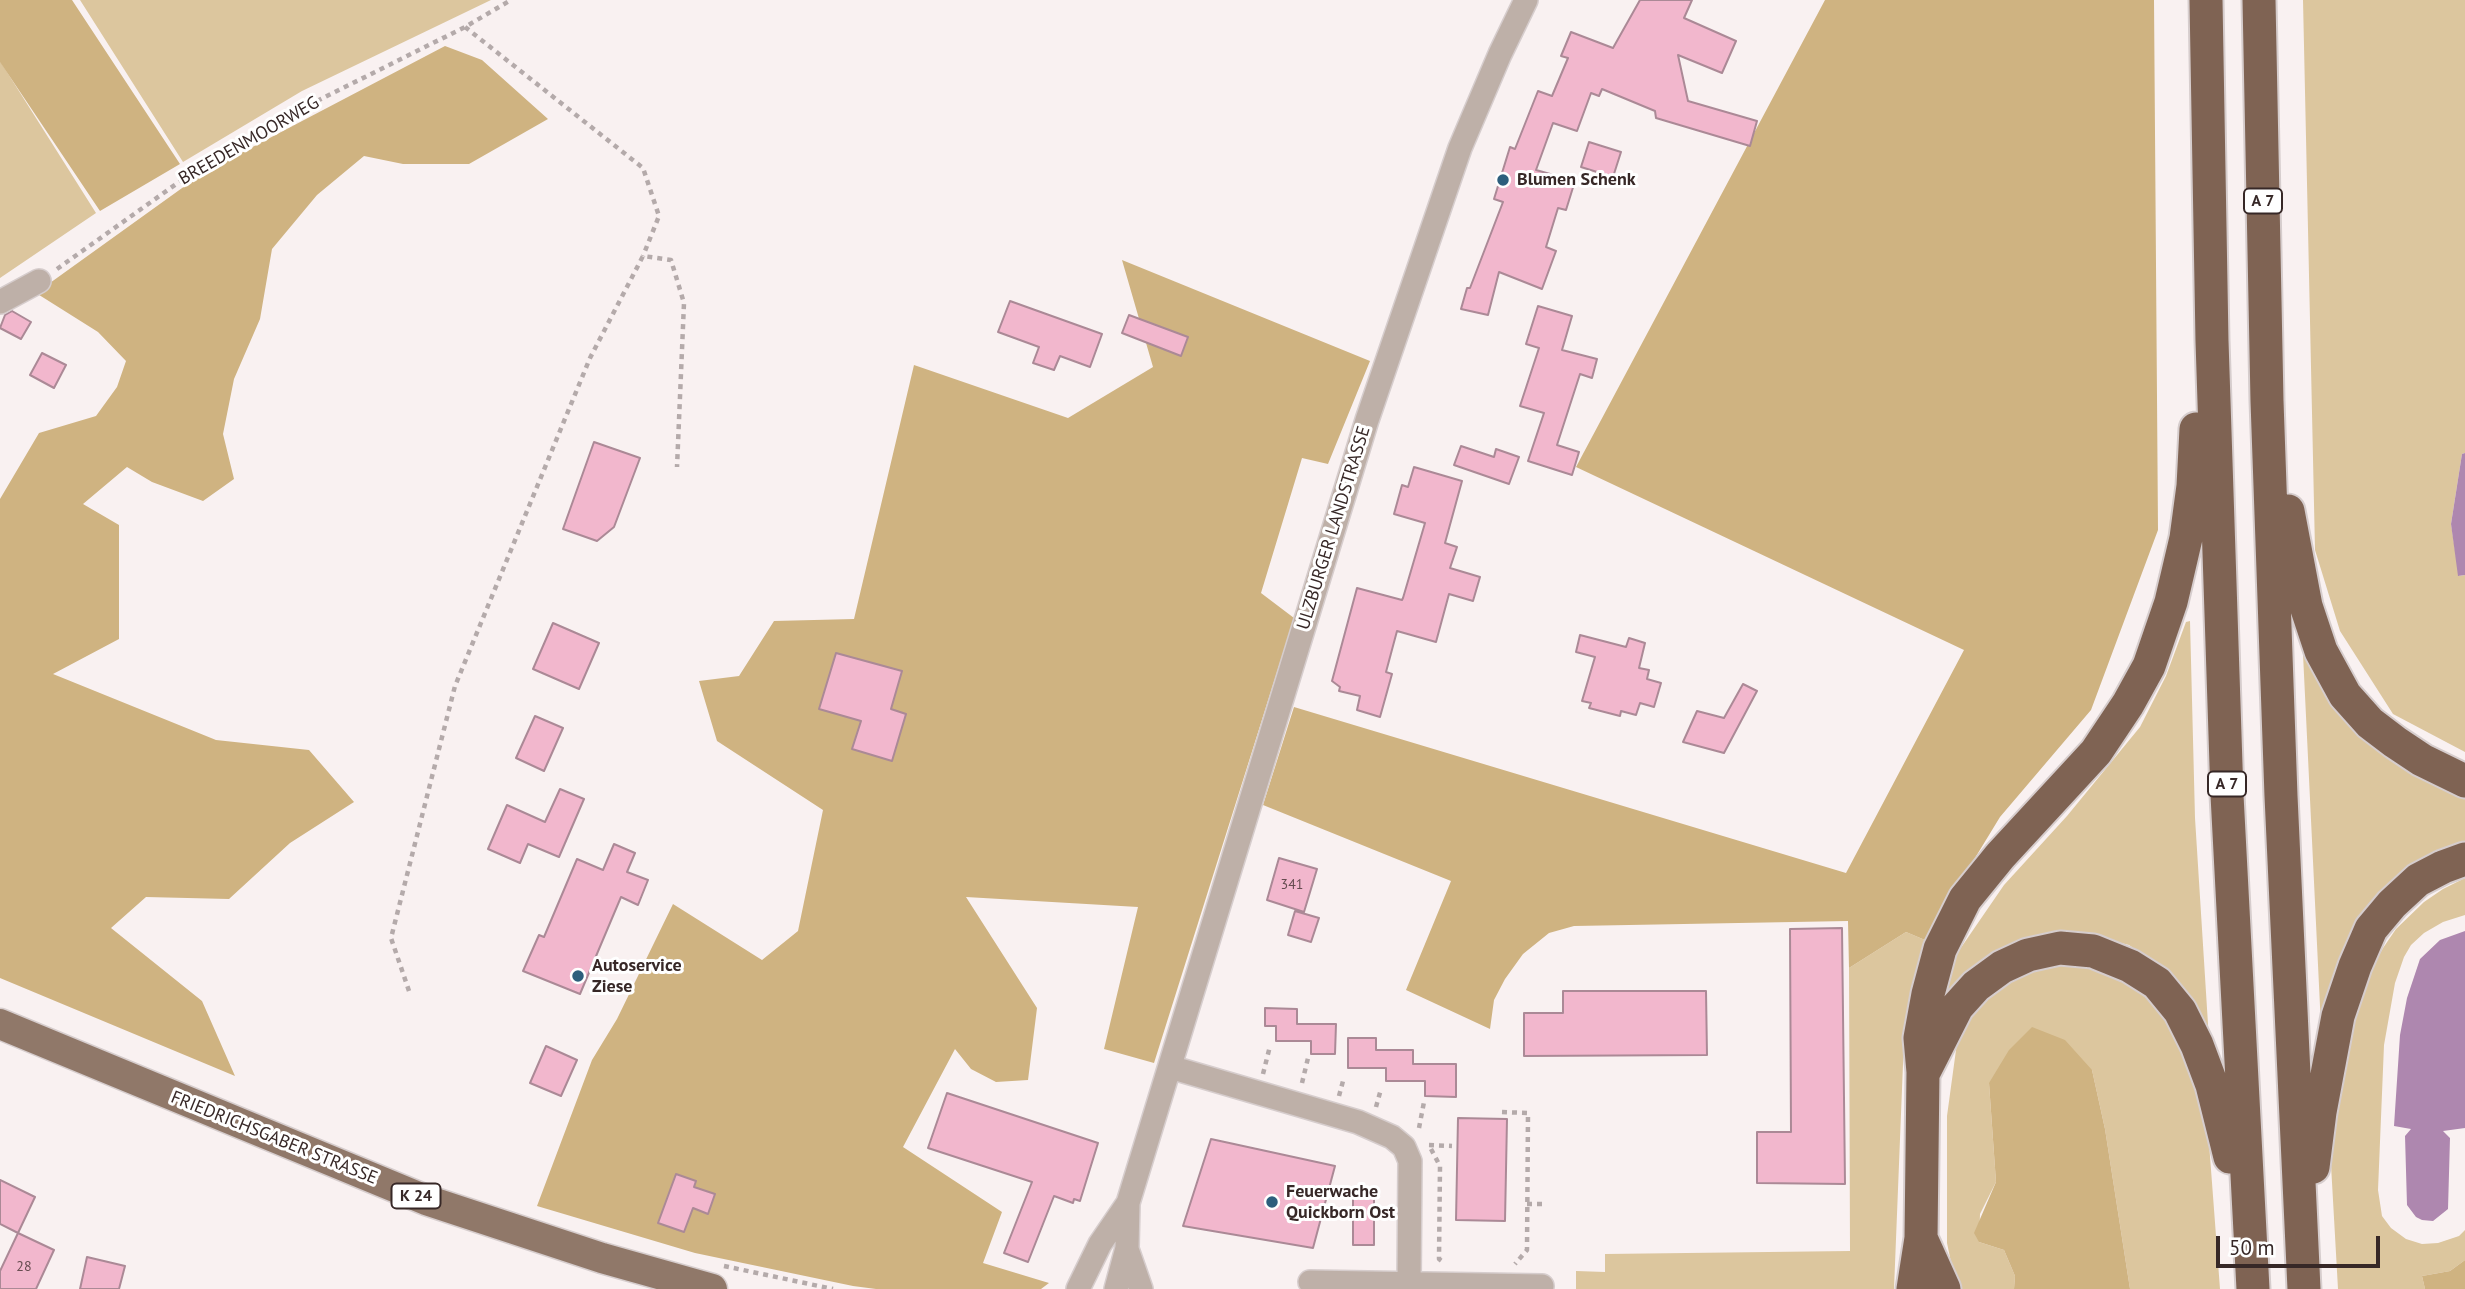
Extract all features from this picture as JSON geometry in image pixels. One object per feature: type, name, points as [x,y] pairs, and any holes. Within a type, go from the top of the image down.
[{"type":"highway","name":"A 7","points":[[2206,0],[2212,341],[2227,795],[2253,1289]]},
{"type":"highway","name":"A 7","points":[[2259,0],[2267,401],[2281,796],[2304,1289]]},
{"type":"highway","points":[[1913,1289],[1921,1238],[1923,1072],[1920,1038],[1940,949],[1965,899],[2000,856],[2096,752],[2149,666],[2171,601],[2186,538],[2193,486],[2199,386],[2212,341]]},
{"type":"highway","points":[[2267,401],[2306,606],[2320,652],[2345,695],[2370,723],[2422,761],[2465,782]]},
{"type":"highway","points":[[2302,1252],[2323,1098],[2338,1016],[2355,966],[2371,929],[2392,904],[2418,880],[2465,859]]},
{"type":"highway","points":[[1923,1072],[1957,1007],[1976,986],[2002,967],[2028,954],[2060,948],[2093,951],[2130,965],[2157,983],[2180,1011],[2197,1045],[2212,1085],[2248,1227]]},
{"type":"highway","points":[[1921,1238],[1944,1289]]},
{"type":"main road","name":"FRIEDRICHSGABER STRASSE","points":[[0,1024],[426,1200],[562,1246],[718,1277]]},
{"type":"street","name":"ULZBURGER LANDSTRASSE","points":[[1116,1289],[1127,1248],[1128,1203],[1367,420],[1460,148],[1526,0]]},
{"type":"street","points":[[0,302],[39,281]]},
{"type":"street","points":[[1170,1067],[1358,1122],[1392,1137],[1404,1147],[1410,1161],[1409,1285]]},
{"type":"street","name":"ULZBURGER LANDSTRASSE","points":[[1079,1289],[1100,1244],[1128,1203]]},
{"type":"street","name":"ULZBURGER LANDSTRASSE","points":[[1127,1248],[1141,1289]]},
{"type":"street","points":[[1310,1282],[1409,1285],[1509,1276],[1542,1286]]},
{"type":"path","name":"BREEDENMOORWEG","points":[[39,281],[200,167],[311,104],[465,27],[511,0]]},
{"type":"path","points":[[409,991],[391,938],[455,685],[590,358],[643,256],[659,216],[643,168],[465,27]]},
{"type":"path","points":[[643,256],[671,260],[684,303],[677,467]]},
{"type":"path","points":[[1261,1082],[1270,1046]]},
{"type":"path","points":[[1299,1093],[1308,1058]]},
{"type":"path","points":[[1374,1114],[1381,1088]]},
{"type":"path","points":[[1423,1102],[1419,1128],[1440,1166],[1439,1259],[1448,1267]]},
{"type":"path","points":[[1502,1112],[1528,1113],[1527,1250],[1509,1276]]},
{"type":"path","points":[[1408,1124],[1419,1128]]},
{"type":"path","points":[[1429,1145],[1452,1146]]},
{"type":"path","points":[[1527,1204],[1543,1204]]},
{"type":"path","points":[[718,1277],[833,1289]]},
{"type":"shaded area","points":[[0,0],[72,0],[180,164],[100,211],[0,62]]},
{"type":"shaded area","points":[[80,0],[491,0],[302,91],[183,162]]},
{"type":"shaded area","points":[[1825,0],[2154,0],[2158,530],[2091,710],[2000,817],[1925,940],[1906,932],[1849,968],[1848,921],[1574,926],[1549,933],[1523,954],[1494,1000],[1490,1029],[1406,990],[1451,881],[1263,805],[1294,707],[1846,873],[1964,650],[1576,467]]},
{"type":"shaded area","points":[[2303,0],[2465,0],[2465,453],[2462,454],[2451,524],[2459,576],[2465,575],[2465,752],[2393,714],[2340,631],[2315,550]]},
{"type":"shaded area","points":[[445,46],[482,60],[548,119],[469,164],[403,164],[364,156],[317,195],[272,249],[260,319],[234,379],[223,434],[234,479],[203,501],[152,482],[127,467],[83,504],[119,525],[119,639],[53,674],[216,740],[309,750],[354,802],[290,843],[229,899],[146,897],[111,928],[202,1001],[235,1076],[0,978],[0,499],[39,433],[96,416],[117,387],[126,361],[98,332],[36,293],[203,173]]},
{"type":"shaded area","points":[[0,61],[96,213],[0,278]]},
{"type":"shaded area","points":[[1122,260],[1370,361],[1328,464],[1302,458],[1261,593],[1294,618],[1154,1063],[1104,1049],[1138,907],[966,897],[1037,1008],[1028,1080],[996,1082],[971,1069],[955,1049],[903,1147],[1002,1212],[983,1263],[1049,1283],[1041,1289],[876,1289],[853,1286],[695,1253],[537,1206],[592,1060],[617,1019],[673,904],[762,960],[798,931],[823,810],[717,741],[699,681],[739,676],[774,621],[854,619],[914,365],[1068,418],[1153,367]]},
{"type":"shaded area","points":[[2465,453],[2465,575],[2458,576],[2451,524],[2462,454]]},
{"type":"shaded area","points":[[2190,621],[2195,818],[2209,1040],[2166,971],[2129,945],[2081,933],[2007,945],[1958,988],[1932,1029],[1947,968],[2004,885],[2067,816],[2140,727],[2166,676],[2186,622]]},
{"type":"shaded area","points":[[2303,654],[2371,738],[2465,793],[2465,845],[2367,910],[2343,952],[2321,1027]]},
{"type":"shaded area","points":[[2465,878],[2465,915],[2443,922],[2424,933],[2411,945],[2395,983],[2384,1045],[2378,1190],[2382,1216],[2391,1228],[2406,1239],[2422,1244],[2438,1243],[2459,1236],[2465,1230],[2465,1260],[2450,1271],[2422,1276],[2425,1289],[2338,1289],[2330,1147],[2335,1077],[2368,976],[2383,948],[2396,929],[2424,902]]},
{"type":"shaded area","points":[[2465,931],[2465,1128],[2443,1131],[2450,1138],[2448,1209],[2433,1221],[2422,1220],[2416,1217],[2407,1205],[2405,1136],[2411,1129],[2394,1126],[2400,1035],[2407,998],[2420,959],[2440,940]]},
{"type":"shaded area","points":[[1906,932],[1925,940],[1904,1039],[1894,1289],[1576,1289],[1576,1271],[1605,1272],[1605,1254],[1850,1251],[1849,968]]},
{"type":"shaded area","points":[[2050,966],[2092,969],[2117,978],[2134,988],[2152,1003],[2168,1022],[2196,1075],[2209,1143],[2220,1289],[2130,1289],[2105,1129],[2092,1070],[1989,1083],[1996,1182],[1980,1214],[1979,1242],[2004,1250],[2015,1276],[2014,1289],[1959,1289],[1947,1243],[1947,1116],[1960,1033],[2003,983]]},
{"type":"shaded area","points":[[2032,1027],[2065,1040],[2092,1070],[2105,1129],[2130,1289],[2014,1289],[2015,1276],[2004,1250],[1979,1242],[1974,1233],[1996,1182],[1989,1083],[2009,1050]]},
{"type":"shaded area","points":[[2465,1260],[2465,1289],[2425,1289],[2422,1276],[2450,1271]]},
{"type":"building","points":[[1640,0],[1692,0],[1684,18],[1736,41],[1722,73],[1678,55],[1688,101],[1757,121],[1750,146],[1656,118],[1655,111],[1602,89],[1599,96],[1591,93],[1577,131],[1553,123],[1536,170],[1575,181],[1566,210],[1558,208],[1546,247],[1556,251],[1542,289],[1499,272],[1488,315],[1461,309],[1503,202],[1494,199],[1510,147],[1515,149],[1538,91],[1552,96],[1568,58],[1561,56],[1571,32],[1613,48]]},
{"type":"building","points":[[1589,142],[1621,152],[1613,177],[1581,167]]},
{"type":"building","points":[[1010,301],[1102,334],[1090,367],[1060,356],[1054,370],[1033,363],[1039,347],[998,332]]},
{"type":"building","points":[[1538,306],[1572,316],[1562,350],[1597,359],[1592,378],[1580,374],[1557,445],[1579,452],[1572,475],[1528,461],[1544,413],[1520,406],[1539,348],[1526,344]]},
{"type":"building","points":[[12,311],[31,322],[21,339],[0,328],[5,315]]},
{"type":"building","points":[[1129,315],[1188,337],[1181,356],[1122,333]]},
{"type":"building","points":[[42,353],[66,365],[54,388],[30,375]]},
{"type":"building","points":[[594,442],[640,458],[614,527],[597,541],[563,529]]},
{"type":"building","points":[[1461,446],[1494,457],[1496,449],[1519,457],[1509,484],[1454,465]]},
{"type":"building","points":[[1414,467],[1462,481],[1445,543],[1457,547],[1450,568],[1480,577],[1473,601],[1449,594],[1436,642],[1397,631],[1386,672],[1392,674],[1380,717],[1357,710],[1360,696],[1339,691],[1340,687],[1332,681],[1357,588],[1402,600],[1403,598],[1425,523],[1394,514],[1402,485],[1408,487]]},
{"type":"building","points":[[553,623],[599,643],[579,689],[533,669]]},
{"type":"building","points":[[1580,635],[1626,647],[1629,638],[1645,643],[1639,668],[1649,670],[1647,679],[1661,683],[1654,707],[1640,703],[1636,715],[1621,711],[1620,716],[1589,708],[1591,703],[1582,701],[1595,657],[1576,652]]},
{"type":"building","points":[[836,653],[902,671],[891,709],[906,714],[892,761],[852,749],[861,721],[819,709]]},
{"type":"building","points":[[1743,684],[1757,691],[1724,753],[1683,742],[1697,711],[1724,718]]},
{"type":"building","points":[[535,716],[563,728],[544,771],[516,758]]},
{"type":"building","points":[[560,789],[584,799],[559,857],[528,844],[520,863],[488,849],[507,805],[545,822]]},
{"type":"building","points":[[614,844],[635,853],[627,872],[648,880],[638,905],[621,897],[580,994],[523,971],[539,935],[544,937],[577,859],[603,870]]},
{"type":"building","points":[[1279,858],[1317,869],[1304,912],[1267,900]]},
{"type":"building","points":[[1295,911],[1319,918],[1311,942],[1288,935]]},
{"type":"building","points":[[1842,928],[1845,1184],[1757,1183],[1757,1132],[1791,1132],[1790,929]]},
{"type":"building","points":[[1563,991],[1706,991],[1707,1055],[1524,1056],[1524,1013],[1563,1013]]},
{"type":"building","points":[[1265,1008],[1297,1009],[1297,1024],[1336,1024],[1335,1054],[1311,1054],[1311,1041],[1276,1041],[1276,1026],[1265,1026]]},
{"type":"building","points":[[1348,1038],[1376,1038],[1376,1050],[1413,1050],[1413,1064],[1456,1064],[1456,1097],[1425,1096],[1425,1081],[1386,1081],[1386,1068],[1348,1068]]},
{"type":"building","points":[[546,1046],[577,1060],[561,1096],[530,1083]]},
{"type":"building","points":[[947,1093],[1098,1143],[1080,1201],[1074,1199],[1073,1203],[1054,1196],[1028,1262],[1004,1253],[1032,1182],[928,1148]]},
{"type":"building","points":[[1458,1118],[1507,1119],[1505,1221],[1456,1220]]},
{"type":"building","points":[[1211,1139],[1335,1166],[1313,1248],[1183,1226]]},
{"type":"building","points":[[676,1174],[696,1181],[694,1187],[715,1194],[708,1214],[693,1208],[684,1232],[658,1223]]},
{"type":"building","points":[[0,1180],[35,1197],[18,1233],[0,1224]]},
{"type":"building","points":[[1353,1193],[1374,1193],[1374,1245],[1353,1245]]},
{"type":"building","points":[[18,1233],[54,1250],[36,1289],[0,1289],[0,1271]]},
{"type":"building","points":[[87,1257],[125,1266],[119,1289],[80,1289]]},
{"type":"place","name":"Blumen Schenk","points":[[1503,180]]},
{"type":"place","name":"Autoservice Ziese","points":[[578,976]]},
{"type":"place","name":"Feuerwache Quickborn Ost","points":[[1272,1202]]}]
